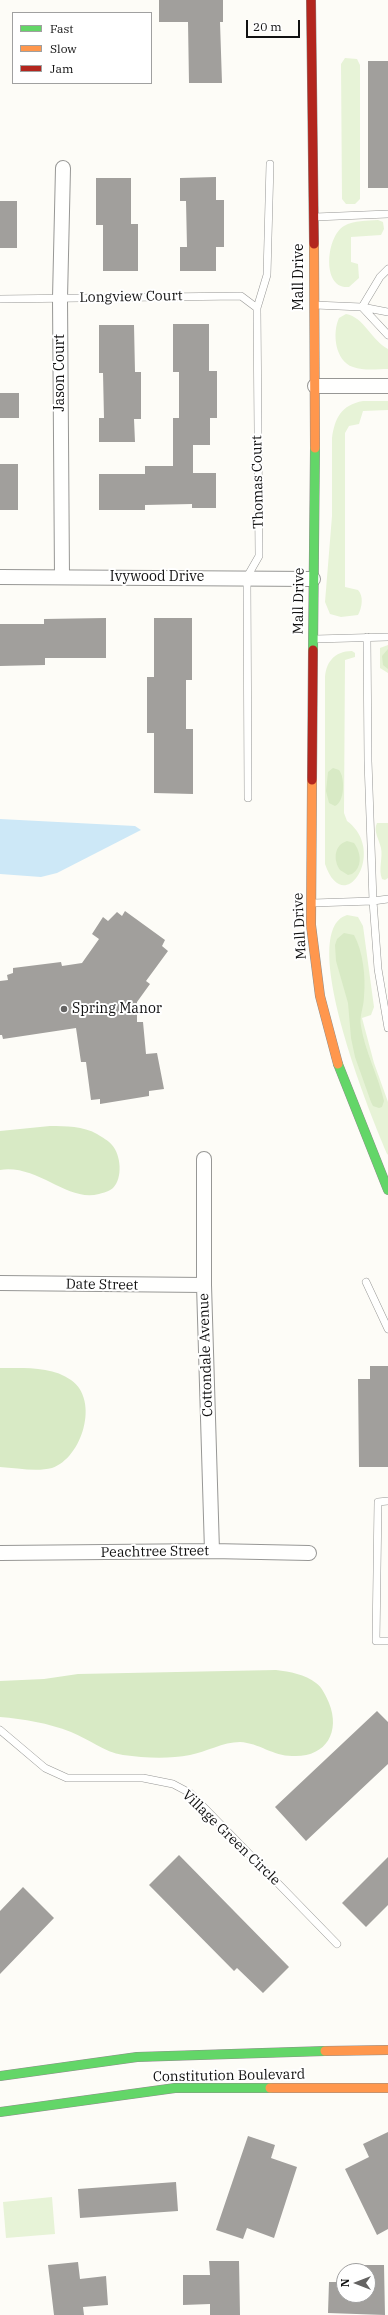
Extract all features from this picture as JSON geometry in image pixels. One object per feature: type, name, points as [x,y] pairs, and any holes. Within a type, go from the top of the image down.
[{"type":"street","name":"Mall Drive","points":[[311,0],[315,386],[311,903],[313,938],[322,1006],[357,1118],[388,1190]]},
{"type":"street","name":"Jason Court","points":[[62,577],[60,298],[63,168]]},
{"type":"street","points":[[315,386],[388,386]]},
{"type":"street","name":"Ivywood Drive","points":[[0,577],[247,577],[313,579]]},
{"type":"street","name":"Cottondale Avenue","points":[[204,1159],[204,1285],[212,1551]]},
{"type":"street","name":"Date Street","points":[[0,1283],[204,1285]]},
{"type":"street","name":"Peachtree Street","points":[[0,1553],[212,1551],[310,1553]]},
{"type":"street","name":"Constitution Boulevard","points":[[0,2076],[137,2057],[222,2053],[388,2050]]},
{"type":"street","name":"Constitution Boulevard","points":[[0,2112],[175,2088],[388,2088]]},
{"type":"lane","name":"Thomas Court","points":[[247,577],[259,556],[257,308],[267,275],[270,164]]},
{"type":"lane","points":[[313,217],[388,214]]},
{"type":"lane","points":[[362,307],[380,277],[388,269]]},
{"type":"lane","name":"Longview Court","points":[[0,299],[242,296],[257,308]]},
{"type":"lane","points":[[313,305],[362,307],[388,312]]},
{"type":"lane","points":[[362,307],[388,335]]},
{"type":"lane","points":[[247,577],[248,798]]},
{"type":"lane","points":[[367,637],[368,776],[373,901],[378,969],[388,1028]]},
{"type":"lane","points":[[313,639],[388,637]]},
{"type":"lane","points":[[311,903],[373,901],[388,899]]},
{"type":"lane","points":[[366,1282],[388,1329]]},
{"type":"lane","points":[[388,1501],[378,1502],[376,1641],[388,1641]]},
{"type":"lane","name":"Village Green Circle","points":[[0,1730],[45,1768],[67,1778],[143,1778],[173,1784],[190,1793],[337,1944]]},
{"type":"green space","points":[[345,58],[357,59],[360,65],[360,199],[355,204],[346,204],[342,199],[341,64]]},
{"type":"green space","points":[[378,220],[383,222],[384,229],[381,235],[351,237],[351,262],[358,264],[359,278],[349,287],[340,286],[334,280],[330,272],[330,250],[333,240],[344,226],[361,221]]},
{"type":"green space","points":[[346,314],[352,316],[363,324],[377,341],[388,349],[388,369],[357,368],[347,364],[342,359],[337,346],[336,331],[339,318]]},
{"type":"green space","points":[[363,401],[388,401],[388,410],[363,411],[359,424],[349,426],[345,433],[345,587],[358,590],[361,595],[362,602],[358,615],[341,617],[330,614],[325,602],[332,516],[332,438],[337,419],[344,409],[355,403]]},
{"type":"green space","points":[[388,645],[388,673],[380,668],[380,648]]},
{"type":"green space","points":[[388,649],[388,669],[383,665],[382,656]]},
{"type":"green space","points":[[352,651],[355,653],[355,657],[345,660],[344,813],[347,821],[359,834],[364,848],[363,863],[358,875],[351,883],[342,885],[333,879],[325,864],[325,674],[332,659],[340,653]]},
{"type":"green space","points":[[333,768],[339,770],[341,773],[343,783],[341,800],[335,806],[329,803],[326,791],[328,772]]},
{"type":"green space","points":[[377,823],[388,823],[388,878],[385,880],[382,879],[380,868],[381,852],[376,832]]},
{"type":"green space","points":[[347,841],[354,843],[360,859],[356,871],[348,875],[340,870],[336,862],[337,849]]},
{"type":"green space","points":[[347,915],[358,917],[363,926],[374,1007],[371,1015],[362,1018],[374,1063],[388,1102],[388,1155],[355,1068],[342,1028],[333,989],[329,954],[333,929]]},
{"type":"green space","points":[[344,933],[354,935],[362,957],[365,989],[361,1022],[365,1045],[384,1101],[382,1107],[379,1108],[373,1106],[371,1102],[355,1057],[351,1038],[348,1003],[336,961],[335,945],[337,939]]},
{"type":"green space","points":[[50,1126],[68,1126],[86,1129],[97,1134],[111,1144],[115,1149],[120,1166],[118,1178],[113,1188],[99,1194],[87,1195],[64,1189],[27,1172],[0,1170],[0,1131]]},
{"type":"green space","points":[[0,1368],[37,1369],[55,1372],[71,1380],[80,1389],[86,1414],[84,1428],[72,1453],[63,1462],[52,1468],[40,1470],[0,1467]]},
{"type":"green space","points":[[276,1670],[307,1677],[320,1687],[328,1700],[333,1724],[331,1733],[327,1742],[313,1753],[304,1756],[292,1756],[272,1752],[247,1743],[234,1742],[196,1754],[182,1756],[157,1758],[131,1756],[109,1751],[78,1735],[54,1726],[27,1720],[0,1717],[0,1681],[44,1679],[78,1674]]},
{"type":"green space","points":[[52,2197],[55,2234],[6,2238],[3,2202]]},
{"type":"water","points":[[0,819],[135,826],[141,830],[57,873],[41,877],[0,874]]},
{"type":"building","points":[[159,0],[223,0],[223,22],[220,22],[222,83],[189,83],[188,22],[159,22]]},
{"type":"building","points":[[368,61],[388,61],[388,188],[368,188]]},
{"type":"building","points":[[216,177],[216,200],[224,200],[224,247],[216,247],[216,271],[180,271],[180,247],[187,247],[186,201],[180,201],[180,178]]},
{"type":"building","points":[[96,178],[131,178],[131,224],[138,224],[138,271],[103,271],[103,225],[96,225]]},
{"type":"building","points":[[0,201],[17,201],[17,248],[0,248]]},
{"type":"building","points":[[173,324],[209,324],[209,371],[217,371],[217,418],[210,418],[210,445],[193,445],[193,473],[216,473],[216,508],[192,508],[192,504],[145,505],[145,510],[99,510],[99,474],[145,474],[145,466],[173,466],[173,418],[179,418],[179,372],[173,372]]},
{"type":"building","points":[[99,325],[134,325],[135,372],[141,372],[141,419],[134,419],[135,442],[99,442],[99,418],[104,418],[103,373],[99,373]]},
{"type":"building","points":[[0,393],[19,393],[19,418],[0,418]]},
{"type":"building","points":[[0,464],[18,464],[18,510],[0,510]]},
{"type":"building","points":[[106,618],[106,658],[45,658],[45,665],[0,666],[0,624],[44,624],[44,619]]},
{"type":"building","points":[[154,618],[192,618],[192,680],[186,680],[186,729],[193,729],[193,794],[154,793],[154,733],[147,733],[147,677],[154,677]]},
{"type":"building","name":"Spring Manor","points":[[125,911],[165,940],[162,946],[168,951],[146,981],[150,984],[137,1002],[137,1022],[143,1022],[146,1054],[157,1053],[164,1089],[149,1091],[149,1096],[100,1104],[100,1099],[91,1100],[86,1062],[81,1062],[76,1028],[3,1039],[2,1035],[0,1035],[0,981],[8,980],[7,975],[13,973],[13,968],[61,962],[62,966],[82,963],[99,939],[92,934],[103,917],[108,921],[117,912],[122,916]]},
{"type":"building","points":[[370,1366],[388,1366],[388,1467],[359,1467],[358,1379],[370,1379]]},
{"type":"building","points":[[377,1711],[388,1722],[388,1764],[306,1841],[275,1807]]},
{"type":"building","points":[[179,1855],[289,1967],[263,1993],[237,1968],[234,1971],[149,1885]]},
{"type":"building","points":[[388,1857],[388,1905],[366,1927],[342,1903]]},
{"type":"building","points":[[23,1887],[54,1918],[0,1974],[0,1911]]},
{"type":"building","points":[[388,2132],[388,2229],[377,2235],[345,2169],[369,2157],[363,2144]]},
{"type":"building","points":[[248,2136],[275,2145],[271,2158],[297,2167],[274,2238],[247,2228],[243,2239],[216,2230]]},
{"type":"building","points":[[176,2182],[178,2211],[80,2218],[78,2189]]},
{"type":"building","points":[[209,2261],[239,2261],[240,2315],[210,2315],[210,2304],[183,2305],[183,2275],[210,2275]]},
{"type":"building","points":[[78,2262],[80,2279],[106,2276],[108,2305],[83,2307],[84,2315],[54,2315],[48,2265]]},
{"type":"building","points":[[376,2265],[384,2265],[385,2315],[328,2313],[329,2282],[336,2282],[336,2303],[376,2303]]},
{"type":"traffic: fast","points":[[313,650],[315,448]]},
{"type":"traffic: fast","points":[[338,1064],[388,1190]]},
{"type":"traffic: fast","points":[[0,2076],[137,2057],[325,2051]]},
{"type":"traffic: fast","points":[[0,2112],[175,2088],[270,2088]]},
{"type":"traffic: slow","points":[[314,244],[315,448]]},
{"type":"traffic: slow","points":[[312,780],[311,925],[320,996],[338,1064]]},
{"type":"traffic: slow","points":[[325,2051],[388,2050]]},
{"type":"traffic: slow","points":[[270,2088],[388,2088]]},
{"type":"traffic: jam","points":[[311,0],[314,244]]},
{"type":"traffic: jam","points":[[312,780],[313,650]]},
{"type":"place","name":"Spring Manor","points":[[64,1009]]}]
